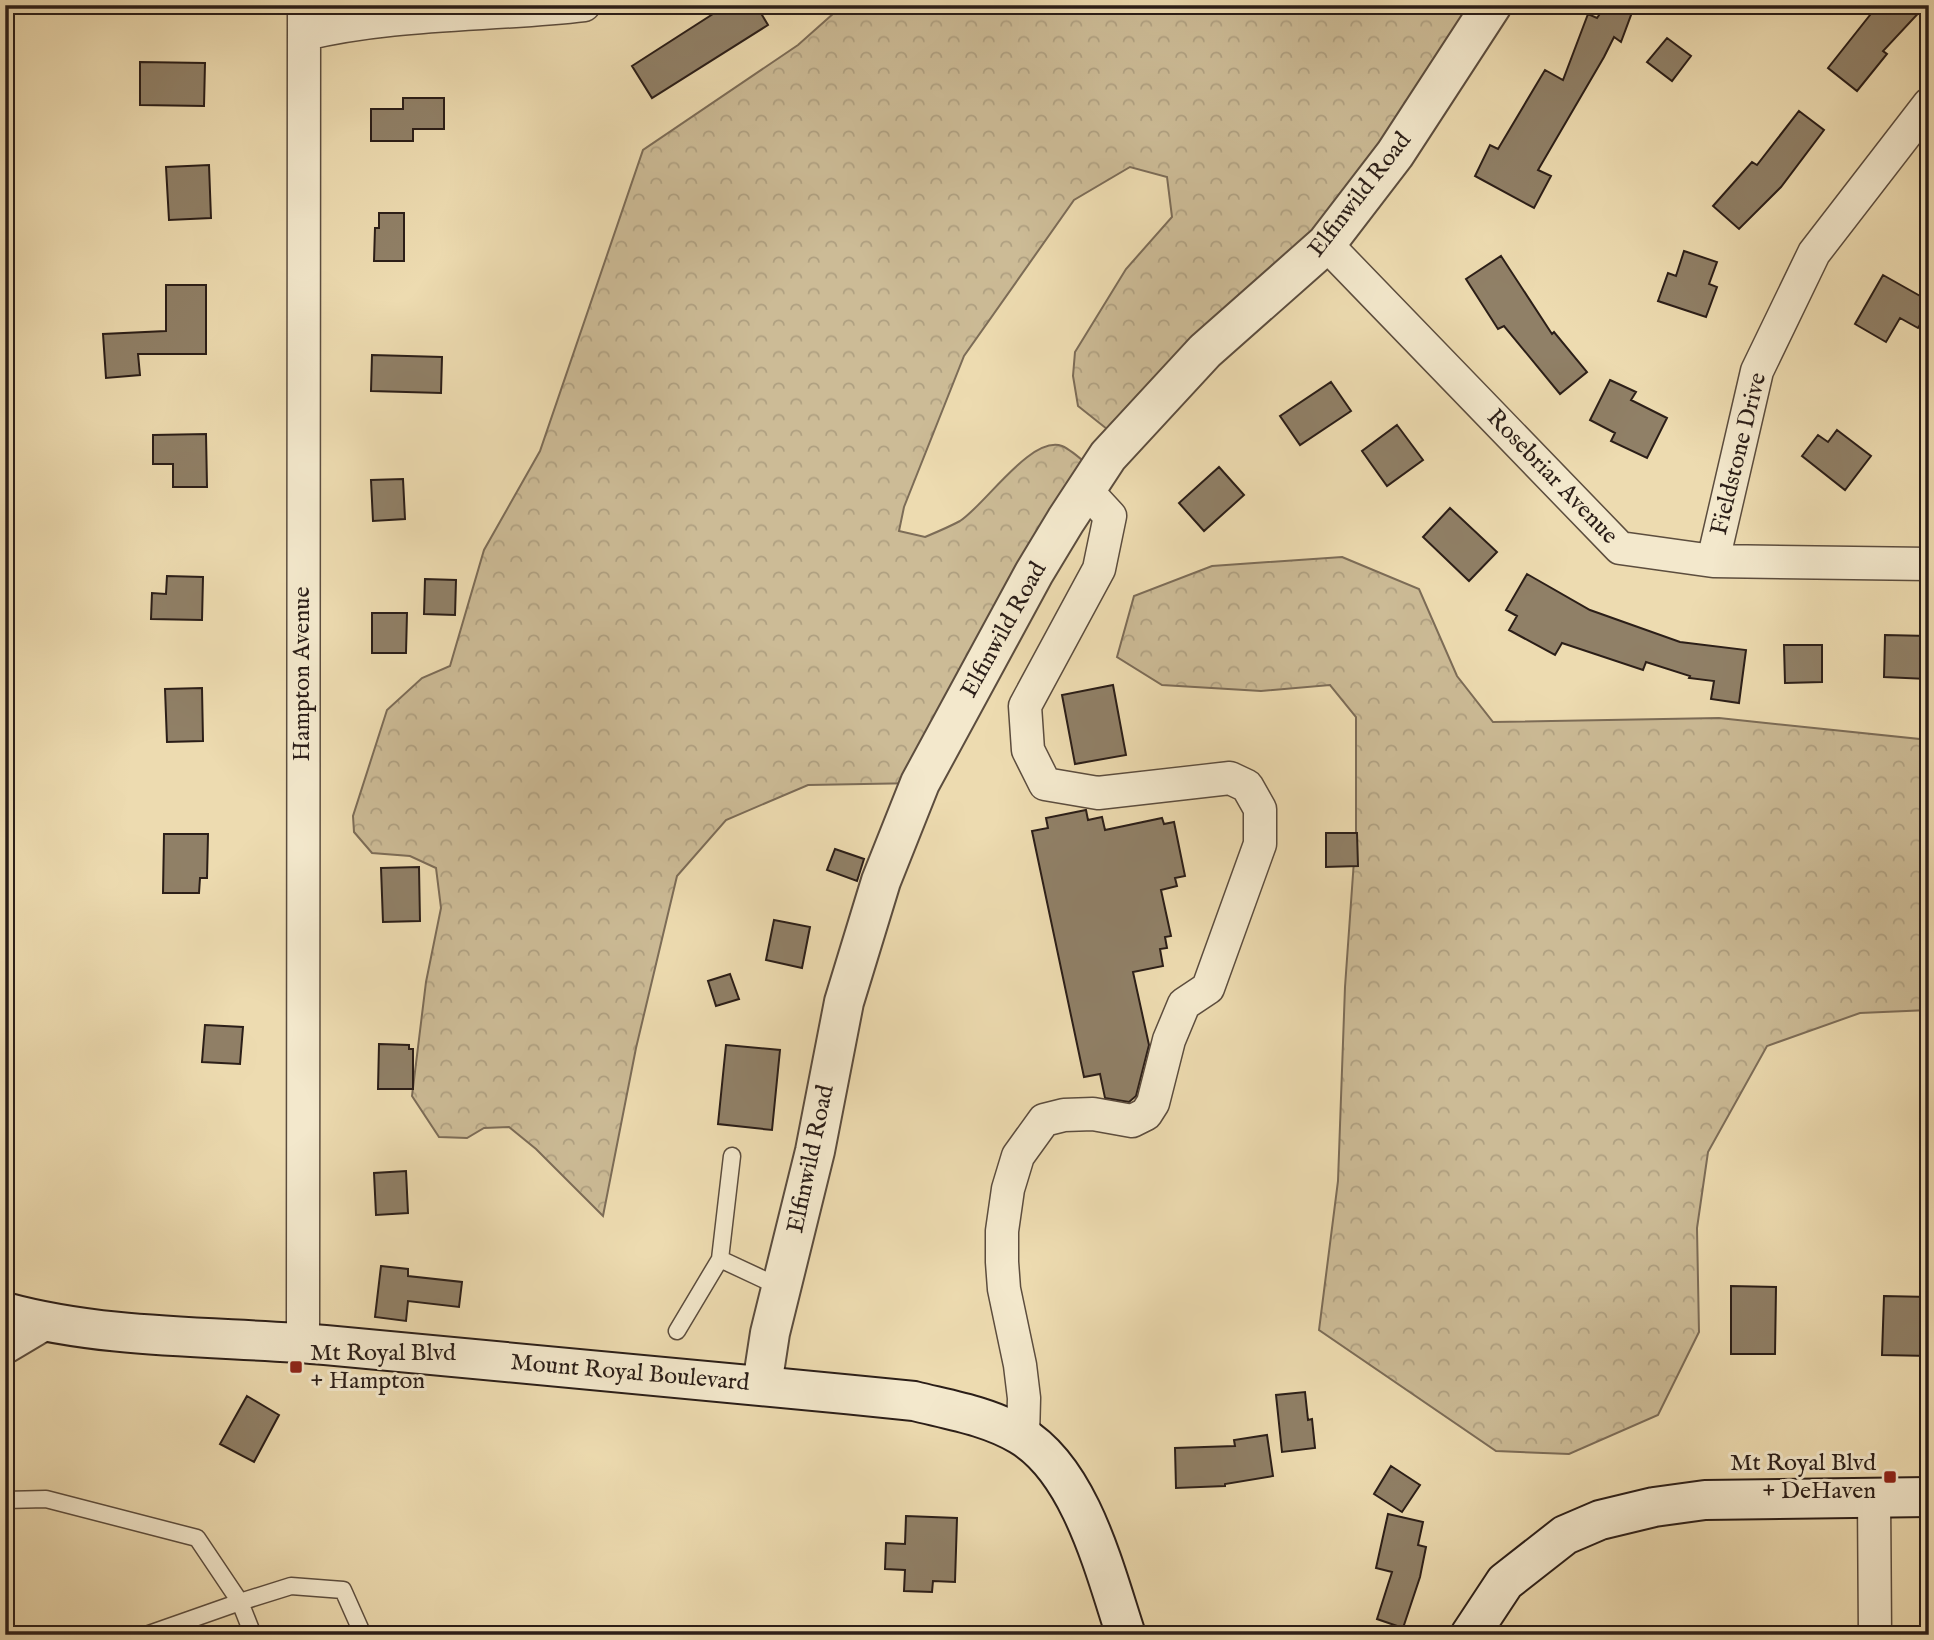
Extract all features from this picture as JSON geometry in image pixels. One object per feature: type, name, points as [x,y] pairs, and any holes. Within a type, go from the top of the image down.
[{"type":"main road","name":"Elfinwild Road","points":[[762,1385],[771,1334],[815,1151],[844,1002],[881,881],[920,783],[1034,573],[1108,456],[1205,351],[1326,244],[1395,155],[1492,5]]},
{"type":"main road","name":"Mount Royal Boulevard","points":[[5,1312],[42,1322],[122,1331],[439,1355],[914,1401],[991,1421],[1023,1436],[1052,1463],[1073,1493],[1095,1543],[1126,1635]]},
{"type":"main road","points":[[5,1344],[42,1322]]},
{"type":"main road","points":[[1470,1635],[1505,1582],[1565,1535],[1600,1520],[1654,1507],[1705,1500],[1929,1497]]},
{"type":"street","points":[[305,20],[348,24],[584,5]]},
{"type":"street","name":"Hampton Avenue","points":[[303,1343],[302,540],[305,20]]},
{"type":"street","name":"Fieldstone Drive","points":[[1713,561],[1757,371],[1814,253],[1929,104]]},
{"type":"street","name":"Rosebriar Avenue","points":[[1326,244],[1620,548],[1713,561],[1929,564]]},
{"type":"street","points":[[1023,1436],[1024,1398],[1004,1289],[1002,1262],[1002,1231],[1008,1189],[1018,1156],[1044,1121],[1064,1115],[1093,1114],[1132,1121],[1146,1114],[1153,1103],[1169,1040],[1184,1004],[1209,988],[1259,844],[1260,809],[1247,786],[1230,778],[1098,793],[1045,784],[1039,773],[1028,750],[1025,706],[1099,569],[1110,516],[1086,490]]},
{"type":"street","points":[[1874,1497],[1875,1635]]},
{"type":"lane","points":[[677,1331],[720,1259],[732,1156]]},
{"type":"lane","points":[[720,1259],[782,1288]]},
{"type":"lane","points":[[5,1500],[46,1499],[197,1538],[240,1602],[253,1635]]},
{"type":"lane","points":[[146,1635],[291,1586],[343,1590],[363,1635]]},
{"type":"green space","points":[[843,5],[1492,5],[1395,154],[1122,441],[1078,406],[1073,376],[1075,352],[1126,269],[1172,217],[1167,177],[1130,167],[1074,200],[964,356],[904,507],[899,531],[925,537],[960,521],[1023,461],[1050,445],[1067,448],[1097,473],[920,783],[808,785],[726,820],[677,876],[636,1048],[603,1216],[536,1149],[509,1127],[484,1128],[467,1138],[439,1137],[412,1096],[426,982],[441,908],[436,868],[410,856],[372,853],[354,832],[353,816],[387,710],[422,678],[450,666],[484,550],[540,451],[643,150],[798,45]]},
{"type":"green space","points":[[1342,557],[1419,589],[1457,676],[1493,722],[1719,718],[1929,740],[1929,1010],[1860,1013],[1767,1046],[1708,1152],[1697,1228],[1699,1332],[1658,1415],[1569,1454],[1496,1451],[1319,1330],[1338,1181],[1345,987],[1356,832],[1356,717],[1330,685],[1261,691],[1162,685],[1117,657],[1134,596],[1212,566]]},
{"type":"building","points":[[727,5],[756,5],[768,25],[652,98],[632,66]]},
{"type":"building","points":[[1606,5],[1617,5],[1631,15],[1621,42],[1614,37],[1538,170],[1551,176],[1534,208],[1475,176],[1490,145],[1498,149],[1545,70],[1563,80],[1588,14],[1597,18]]},
{"type":"building","points":[[1878,5],[1926,5],[1883,51],[1887,54],[1857,91],[1828,68]]},
{"type":"building","points":[[1667,38],[1691,56],[1672,81],[1647,62]]},
{"type":"building","points":[[140,62],[205,63],[204,106],[140,105]]},
{"type":"building","points":[[403,98],[444,98],[444,129],[413,129],[413,141],[371,141],[371,109],[403,109]]},
{"type":"building","points":[[1799,111],[1824,130],[1781,187],[1739,229],[1713,206],[1752,162],[1757,165]]},
{"type":"building","points":[[209,165],[211,218],[169,220],[166,167]]},
{"type":"building","points":[[379,213],[404,213],[404,261],[374,261],[375,228],[379,228]]},
{"type":"building","points":[[1684,251],[1717,262],[1709,284],[1717,287],[1706,317],[1658,301],[1668,273],[1676,276]]},
{"type":"building","points":[[1501,256],[1552,334],[1554,332],[1587,372],[1560,394],[1504,326],[1498,329],[1466,279]]},
{"type":"building","points":[[1883,275],[1929,301],[1929,310],[1918,328],[1900,318],[1886,342],[1855,324]]},
{"type":"building","points":[[166,285],[206,285],[206,354],[138,354],[140,375],[106,378],[103,334],[166,331]]},
{"type":"building","points":[[372,355],[442,357],[441,393],[371,391]]},
{"type":"building","points":[[1610,380],[1636,392],[1631,400],[1667,418],[1647,458],[1611,441],[1615,433],[1590,420]]},
{"type":"building","points":[[1331,382],[1351,411],[1300,445],[1280,416]]},
{"type":"building","points":[[1397,425],[1423,460],[1387,486],[1362,451]]},
{"type":"building","points":[[1837,430],[1871,456],[1845,490],[1802,456],[1818,435],[1828,442]]},
{"type":"building","points":[[206,434],[207,487],[173,487],[173,464],[153,464],[153,435]]},
{"type":"building","points":[[1219,467],[1244,495],[1204,531],[1179,503]]},
{"type":"building","points":[[403,479],[405,519],[373,521],[371,480]]},
{"type":"building","points":[[1450,508],[1497,552],[1469,581],[1423,537]]},
{"type":"building","points":[[1527,574],[1590,610],[1680,642],[1746,650],[1739,703],[1711,699],[1714,681],[1689,678],[1690,676],[1646,662],[1643,670],[1562,643],[1555,655],[1509,630],[1517,616],[1506,610]]},
{"type":"building","points":[[167,576],[203,577],[202,620],[151,619],[152,593],[166,594]]},
{"type":"building","points":[[425,579],[456,580],[455,615],[424,614]]},
{"type":"building","points":[[372,613],[407,613],[406,653],[372,653]]},
{"type":"building","points":[[1885,635],[1928,636],[1927,679],[1884,677]]},
{"type":"building","points":[[1784,645],[1822,645],[1822,682],[1785,683]]},
{"type":"building","points":[[1113,685],[1126,755],[1075,764],[1062,695]]},
{"type":"building","points":[[202,688],[203,741],[167,742],[165,689]]},
{"type":"building","points":[[1086,810],[1088,820],[1102,817],[1105,830],[1162,818],[1164,824],[1174,822],[1185,876],[1175,878],[1177,886],[1161,890],[1171,936],[1165,937],[1167,948],[1160,949],[1163,966],[1133,972],[1149,1045],[1136,1096],[1129,1102],[1105,1098],[1100,1074],[1084,1077],[1032,831],[1048,828],[1046,818]]},
{"type":"building","points":[[1326,833],[1357,833],[1358,866],[1326,867]]},
{"type":"building","points":[[164,834],[208,834],[207,878],[200,878],[199,893],[163,893]]},
{"type":"building","points":[[835,849],[864,859],[857,881],[827,870]]},
{"type":"building","points":[[419,867],[420,921],[383,922],[381,868]]},
{"type":"building","points":[[774,920],[810,927],[802,968],[766,960]]},
{"type":"building","points":[[730,974],[739,999],[716,1006],[708,981]]},
{"type":"building","points":[[205,1025],[243,1027],[240,1064],[202,1062]]},
{"type":"building","points":[[379,1044],[409,1045],[409,1049],[413,1049],[413,1089],[378,1089]]},
{"type":"building","points":[[726,1045],[780,1050],[772,1130],[718,1124]]},
{"type":"building","points":[[406,1171],[408,1213],[376,1215],[374,1173]]},
{"type":"building","points":[[381,1266],[408,1269],[408,1276],[462,1282],[459,1307],[408,1301],[406,1321],[375,1317]]},
{"type":"building","points":[[1731,1286],[1776,1287],[1775,1354],[1731,1354]]},
{"type":"building","points":[[1884,1296],[1929,1297],[1929,1356],[1882,1355]]},
{"type":"building","points":[[1305,1392],[1308,1420],[1312,1419],[1315,1448],[1282,1452],[1276,1395]]},
{"type":"building","points":[[247,1396],[279,1415],[254,1462],[220,1444]]},
{"type":"building","points":[[1267,1435],[1273,1476],[1225,1486],[1176,1488],[1175,1448],[1235,1446],[1234,1440]]},
{"type":"building","points":[[1391,1466],[1420,1485],[1402,1512],[1374,1494]]},
{"type":"building","points":[[1388,1514],[1423,1522],[1418,1545],[1426,1547],[1420,1577],[1403,1628],[1377,1619],[1392,1572],[1376,1568]]},
{"type":"building","points":[[906,1516],[957,1518],[955,1582],[933,1581],[932,1592],[904,1591],[905,1570],[885,1569],[886,1543],[905,1544]]},
{"type":"place","name":"Mt Royal Blvd + Hampton","points":[[296,1367]]},
{"type":"place","name":"Mt Royal Blvd + DeHaven","points":[[1890,1477]]}]
